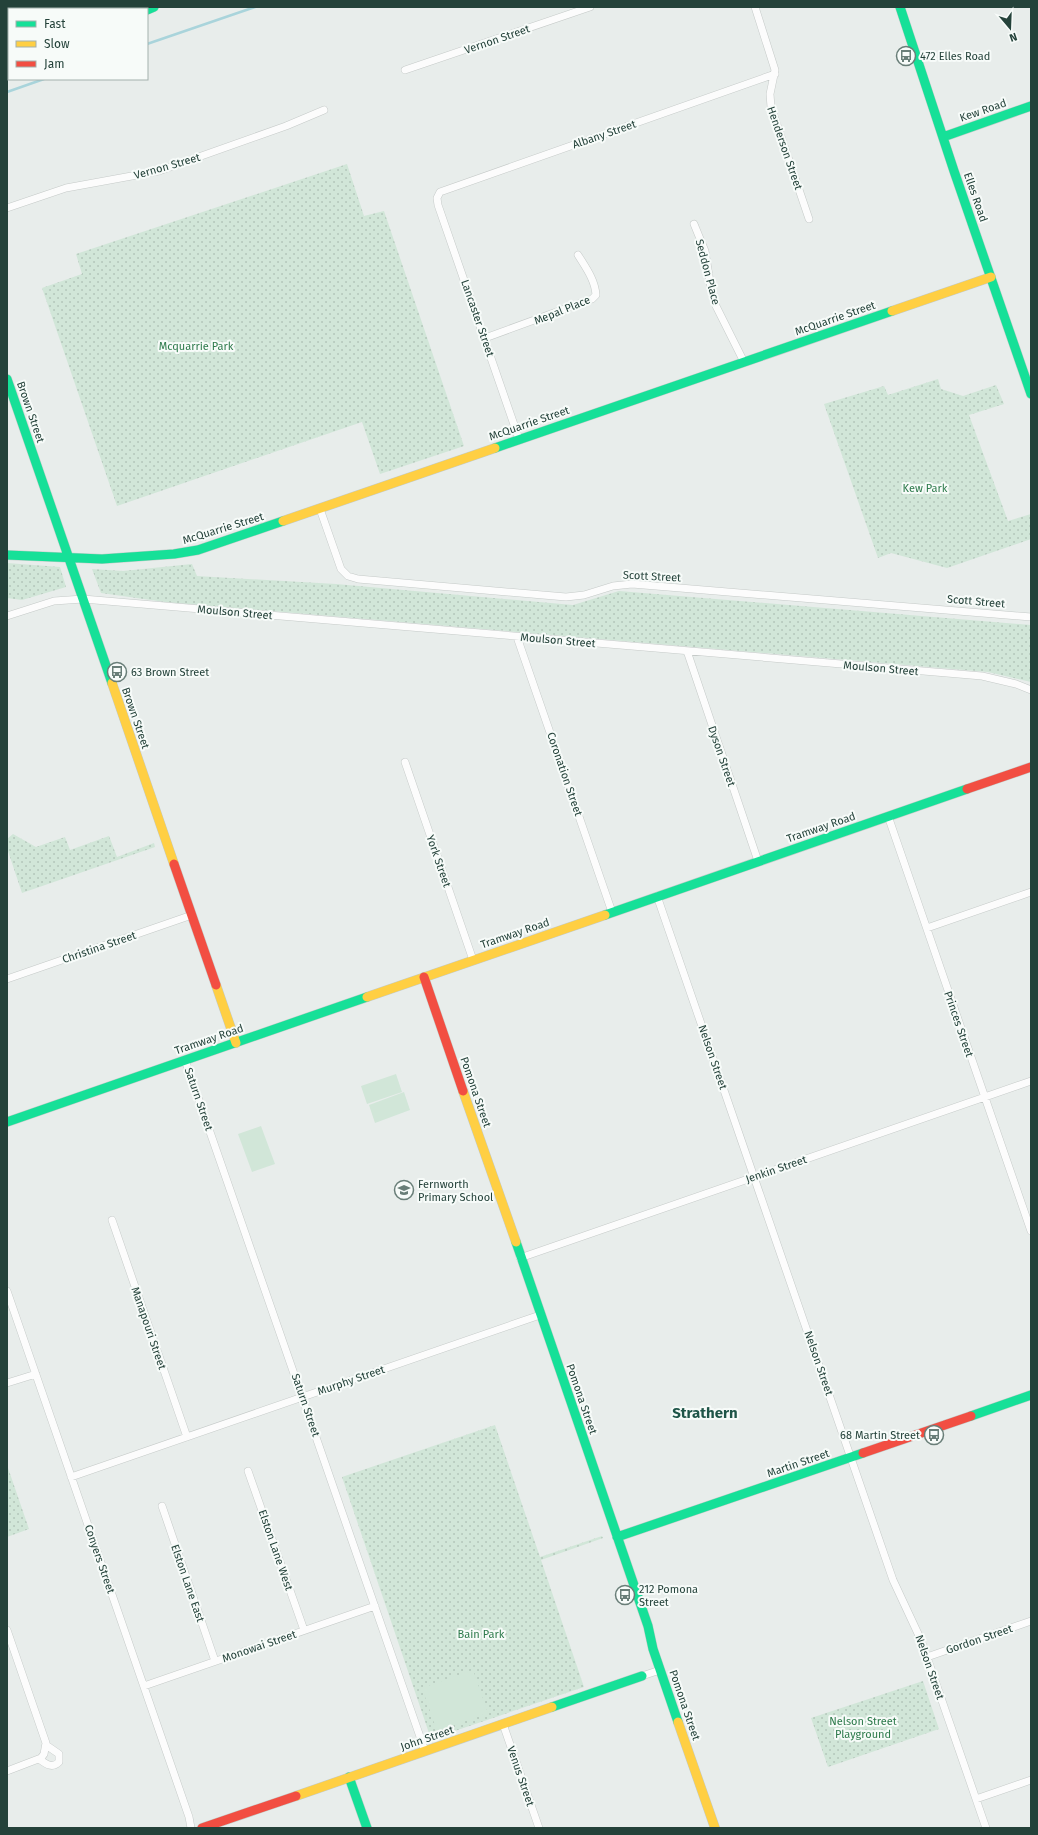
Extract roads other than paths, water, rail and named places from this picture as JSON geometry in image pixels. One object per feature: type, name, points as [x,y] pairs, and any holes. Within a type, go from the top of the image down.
[{"type":"street","name":"Vernon Street","points":[[405,70],[590,7]]},
{"type":"street","name":"Henderson Street","points":[[755,7],[775,74],[770,94],[770,108],[810,219]]},
{"type":"street","name":"Elles Road","points":[[900,7],[1031,394]]},
{"type":"street","name":"Albany Street","points":[[437,198],[440,192],[446,189],[775,74]]},
{"type":"street","name":"Kew Road","points":[[943,137],[1031,106]]},
{"type":"street","name":"Vernon Street","points":[[7,208],[66,188],[159,171],[286,126],[324,110]]},
{"type":"street","name":"Lancaster Street","points":[[437,198],[438,205],[519,439]]},
{"type":"street","name":"Seddon Place","points":[[694,224],[705,250],[711,288],[716,306],[744,362]]},
{"type":"street","name":"Mepal Place","points":[[485,338],[592,299],[596,296],[591,274],[578,255]]},
{"type":"street","name":"McQuarrie Street","points":[[68,560],[122,559],[160,556],[192,551],[222,543],[991,277]]},
{"type":"street","name":"Brown Street","points":[[7,379],[68,560],[83,599],[236,1043]]},
{"type":"street","name":"Scott Street","points":[[320,509],[342,569],[348,576],[358,580],[566,597],[584,595],[613,586],[632,584],[1031,617]]},
{"type":"street","points":[[7,555],[68,560]]},
{"type":"street","points":[[7,616],[54,601],[83,599]]},
{"type":"street","name":"Moulson Street","points":[[83,599],[982,676],[1016,684],[1031,690]]},
{"type":"street","name":"Coronation Street","points":[[517,637],[612,912]]},
{"type":"street","name":"Dyson Street","points":[[687,651],[758,861]]},
{"type":"street","name":"York Street","points":[[405,762],[473,960]]},
{"type":"street","name":"Tramway Road","points":[[7,1122],[1031,767]]},
{"type":"street","name":"Princes Street","points":[[888,816],[1031,1231]]},
{"type":"street","points":[[927,928],[1031,892]]},
{"type":"street","name":"Nelson Street","points":[[657,896],[893,1580],[917,1628],[986,1828]]},
{"type":"street","name":"Christina Street","points":[[7,980],[192,915]]},
{"type":"street","name":"Pomona Street","points":[[424,978],[648,1626],[660,1670],[715,1828]]},
{"type":"street","name":"Saturn Street","points":[[185,1060],[425,1751]]},
{"type":"street","name":"Jenkin Street","points":[[520,1258],[1031,1081]]},
{"type":"street","name":"Manapouri Street","points":[[112,1220],[187,1437]]},
{"type":"street","name":"Conyers Street","points":[[7,1291],[189,1817],[191,1828]]},
{"type":"street","name":"Murphy Street","points":[[71,1477],[540,1315]]},
{"type":"street","points":[[7,1383],[36,1374]]},
{"type":"street","name":"Martin Street","points":[[617,1537],[1031,1395]]},
{"type":"street","name":"Elston Lane West","points":[[248,1470],[304,1630]]},
{"type":"street","name":"Elston Lane East","points":[[162,1506],[215,1661]]},
{"type":"street","name":"Monowai Street","points":[[144,1686],[375,1606]]},
{"type":"street","name":"Gordon Street","points":[[927,1657],[1031,1621]]},
{"type":"street","points":[[7,1630],[46,1745],[44,1754],[39,1760],[7,1771]]},
{"type":"street","name":"John Street","points":[[202,1828],[660,1670]]},
{"type":"street","name":"Venus Street","points":[[503,1724],[539,1828]]},
{"type":"street","points":[[39,1760],[49,1766],[58,1762],[59,1754],[54,1749],[46,1745]]},
{"type":"street","points":[[349,1777],[367,1828]]},
{"type":"street","points":[[976,1799],[1031,1780]]},
{"type":"waterway","points":[[148,44],[255,7]]},
{"type":"waterway","points":[[7,92],[41,80]]},
{"type":"place","name":"472 Elles Road","points":[[906,56]]},
{"type":"place","name":"63 Brown Street","points":[[117,672]]},
{"type":"place","name":"Fernworth Primary School","points":[[404,1190]]},
{"type":"place","name":"68 Martin Street","points":[[934,1435]]},
{"type":"place","name":"212 Pomona Street","points":[[625,1595]]},
{"type":"district","name":"Strathern","points":[[705,1413]]},
{"type":"park label","name":"Mcquarrie Park","points":[[196,346]]},
{"type":"park label","name":"Kew Park","points":[[925,488]]},
{"type":"park label","name":"Bain Park","points":[[481,1634]]},
{"type":"park label","name":"Nelson Street Playground","points":[[863,1727]]}]
